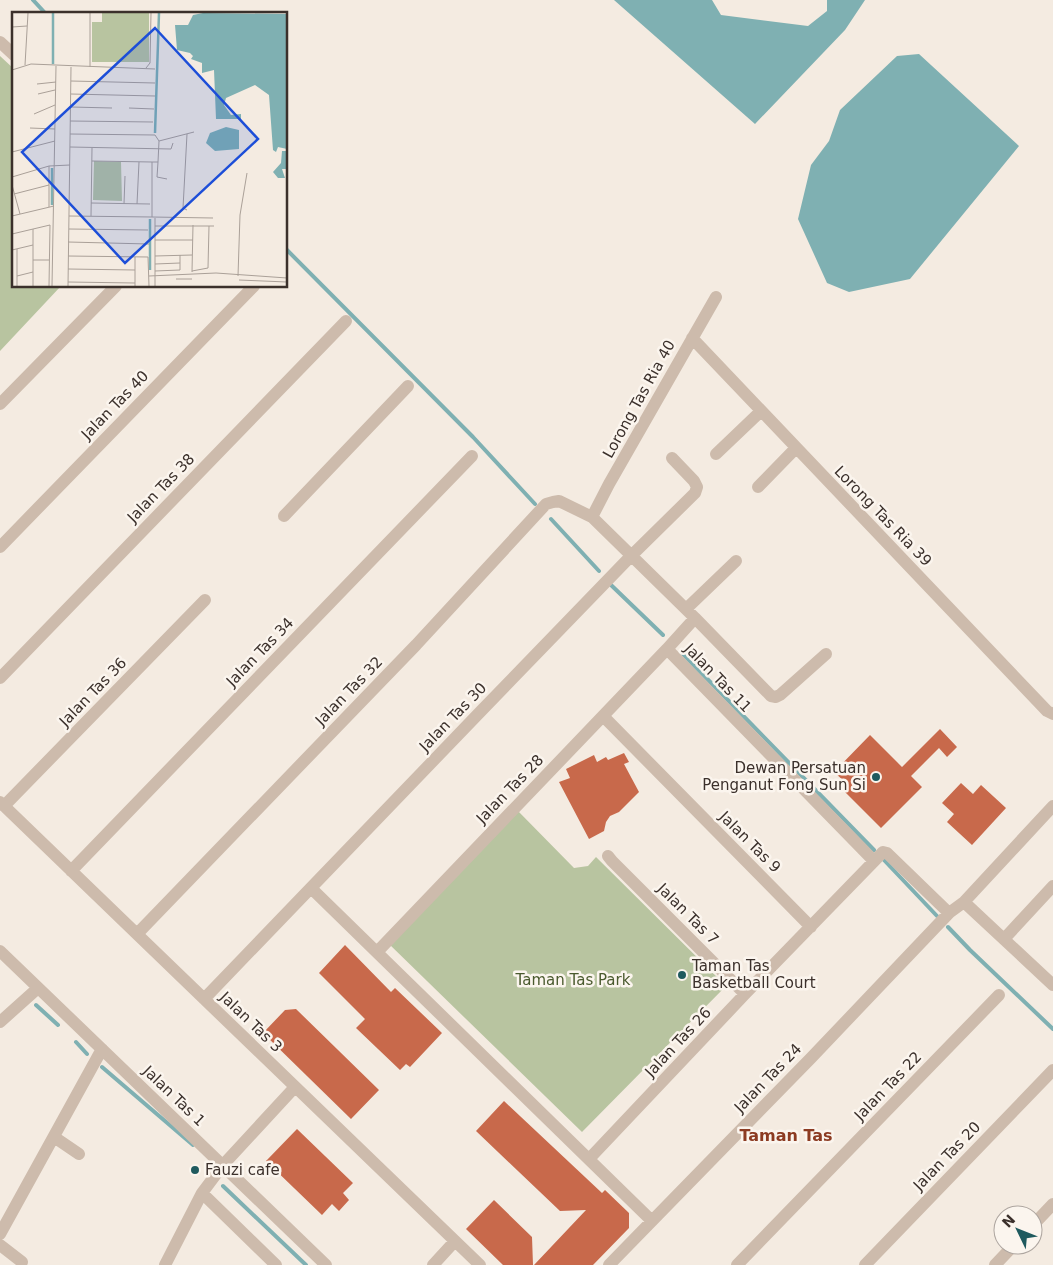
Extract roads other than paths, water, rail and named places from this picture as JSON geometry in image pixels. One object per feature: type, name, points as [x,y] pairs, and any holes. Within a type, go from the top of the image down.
[{"type":"street","points":[[0,42],[12,53]]},
{"type":"street","points":[[0,404],[114,288]]},
{"type":"street","name":"Jalan Tas 40","points":[[0,547],[252,288]]},
{"type":"street","name":"Lorong Tas Ria 40","points":[[592,518],[609,484],[716,297]]},
{"type":"street","name":"Jalan Tas 38","points":[[0,678],[346,321]]},
{"type":"street","name":"Lorong Tas Ria 39","points":[[692,338],[1047,711],[1053,714]]},
{"type":"street","points":[[284,516],[408,386]]},
{"type":"street","points":[[716,454],[761,411]]},
{"type":"street","points":[[758,487],[796,448]]},
{"type":"street","name":"Jalan Tas 34","points":[[71,871],[472,456]]},
{"type":"street","name":"Jalan Tas 30","points":[[204,999],[631,556],[695,493],[697,487],[694,481],[672,458]]},
{"type":"street","name":"Jalan Tas 32","points":[[137,934],[416,645],[546,504],[559,501],[592,518]]},
{"type":"street","points":[[592,518],[771,696],[776,697],[780,695],[826,654]]},
{"type":"street","name":"Jalan Tas 11","points":[[736,561],[690,614],[668,649],[874,862]]},
{"type":"street","name":"Jalan Tas 36","points":[[2,804],[205,600]]},
{"type":"street","name":"Jalan Tas 28","points":[[377,952],[668,649]]},
{"type":"street","name":"Jalan Tas 9","points":[[603,716],[811,927]]},
{"type":"street","name":"Jalan Tas 3","points":[[2,804],[480,1265]]},
{"type":"street","name":"Jalan Tas 24","points":[[610,1265],[949,913],[964,902],[1053,806]]},
{"type":"street","points":[[874,862],[883,852],[887,853],[949,913]]},
{"type":"street","name":"Jalan Tas 7","points":[[608,856],[746,994]]},
{"type":"street","name":"Jalan Tas 26","points":[[589,1159],[874,862]]},
{"type":"street","points":[[1004,939],[1053,886]]},
{"type":"street","points":[[312,889],[652,1221]]},
{"type":"street","points":[[964,902],[1053,985]]},
{"type":"street","name":"Jalan Tas 1","points":[[0,951],[326,1265]]},
{"type":"street","points":[[0,1022],[38,988]]},
{"type":"street","name":"Jalan Tas 22","points":[[737,1265],[999,994]]},
{"type":"street","points":[[0,1234],[102,1049]]},
{"type":"street","name":"Jalan Tas 20","points":[[865,1265],[1053,1070]]},
{"type":"street","points":[[165,1265],[202,1193],[223,1165],[295,1087]]},
{"type":"street","points":[[54,1137],[79,1154]]},
{"type":"street","points":[[202,1193],[276,1265]]},
{"type":"street","points":[[1043,1214],[1053,1204]]},
{"type":"street","points":[[433,1265],[455,1241]]},
{"type":"street","points":[[0,1245],[22,1262]]},
{"type":"street","points":[[995,1265],[1004,1255]]},
{"type":"water","points":[[614,0],[712,0],[721,15],[808,26],[827,11],[827,0],[865,0],[845,30],[755,124]]},
{"type":"water","points":[[919,54],[1019,146],[910,279],[849,292],[827,283],[798,219],[811,165],[829,141],[840,110],[897,56]]},
{"type":"waterway","points":[[33,0],[44,12]]},
{"type":"waterway","points":[[288,251],[473,437],[535,504]]},
{"type":"waterway","points":[[551,519],[599,571]]},
{"type":"waterway","points":[[611,585],[663,635]]},
{"type":"waterway","points":[[681,652],[874,850]]},
{"type":"waterway","points":[[884,860],[937,916]]},
{"type":"waterway","points":[[948,927],[1053,1029]]},
{"type":"waterway","points":[[36,1005],[58,1025]]},
{"type":"waterway","points":[[76,1042],[87,1054]]},
{"type":"waterway","points":[[102,1067],[193,1145]]},
{"type":"waterway","points":[[223,1186],[306,1265]]},
{"type":"place","name":"Dewan Persatuan Penganut Fong Sun Si","points":[[876,777]]},
{"type":"place","name":"Taman Tas Basketball Court","points":[[682,975]]},
{"type":"place","name":"Fauzi cafe","points":[[195,1170]]},
{"type":"district","name":"Taman Tas","points":[[786,1135]]},
{"type":"park label","name":"Taman Tas Park","points":[[573,980]]}]
